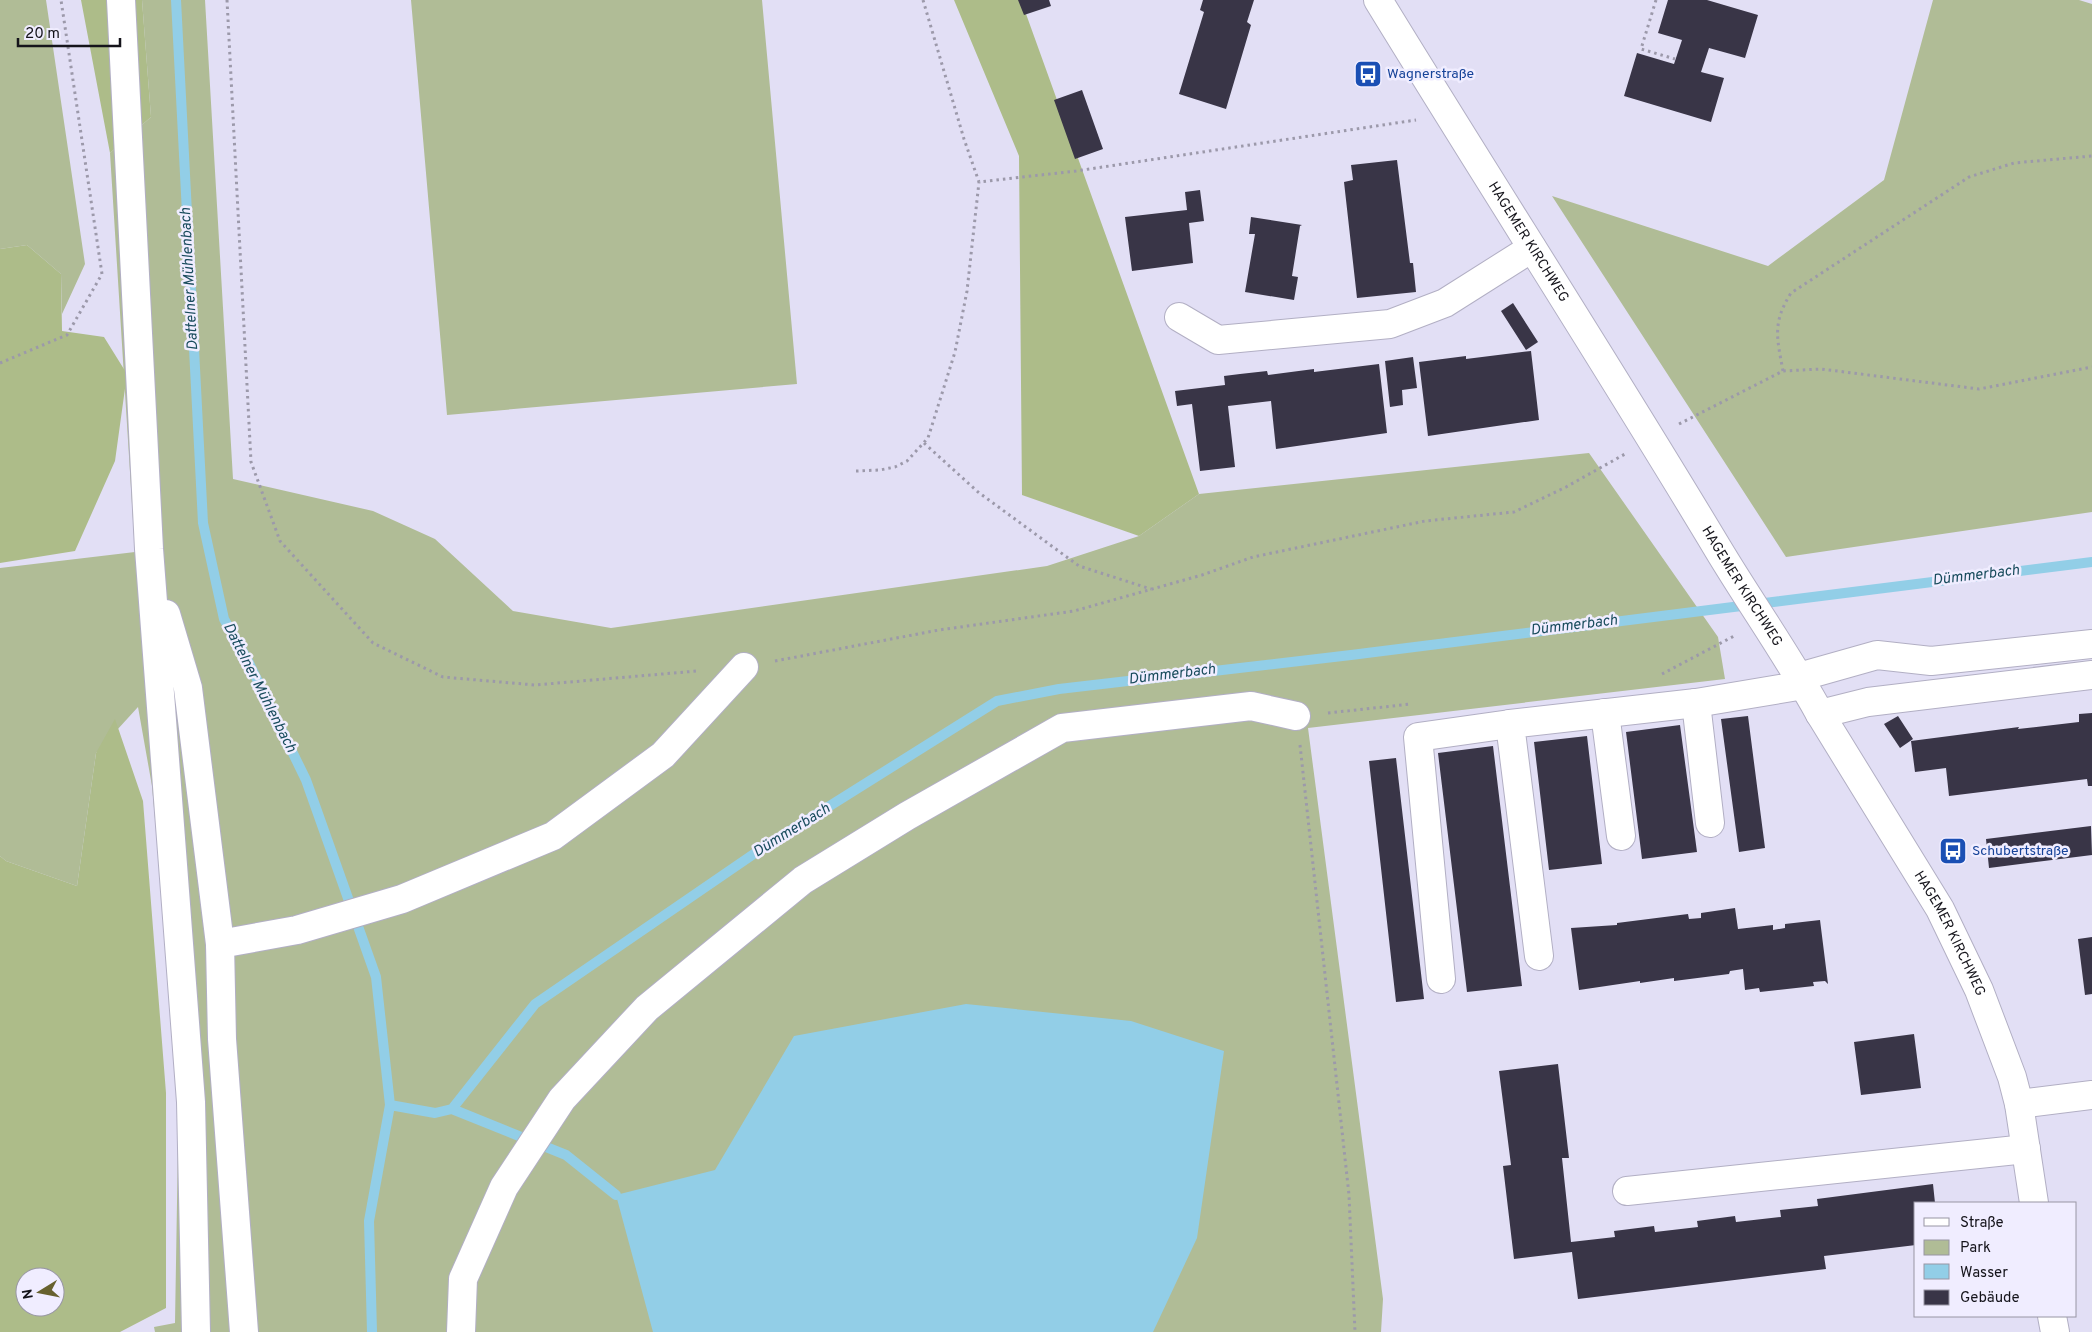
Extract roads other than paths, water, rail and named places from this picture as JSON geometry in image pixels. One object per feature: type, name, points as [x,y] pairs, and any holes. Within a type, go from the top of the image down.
[{"type":"street","points":[[121,0],[150,549],[191,1102],[196,1332]]},
{"type":"street","name":"HAGEMER KIRCHWEG","points":[[1378,0],[1651,438],[1761,621],[1802,681],[1820,714],[1940,909],[1979,990],[2012,1077],[2019,1104],[2034,1202]]},
{"type":"street","points":[[1180,317],[1218,340],[1390,324],[1445,303],[1532,248]]},
{"type":"street","points":[[150,549],[188,688],[220,944],[222,1039],[244,1332]]},
{"type":"street","points":[[1441,979],[1418,737],[1605,712],[1696,703],[1802,681],[1877,654],[1931,661],[2092,644]]},
{"type":"street","points":[[220,944],[297,930],[402,898],[552,836],[663,755],[744,667]]},
{"type":"street","points":[[1820,714],[1868,702],[2092,675]]},
{"type":"street","points":[[1696,703],[1710,823]]},
{"type":"street","points":[[461,1332],[462,1279],[504,1186],[562,1099],[647,1008],[803,880],[908,816],[1062,728],[1250,706],[1296,716]]},
{"type":"street","points":[[1605,712],[1621,836]]},
{"type":"street","points":[[1510,724],[1539,956]]},
{"type":"street","points":[[2019,1104],[2092,1095]]},
{"type":"street","points":[[1627,1191],[2026,1149]]},
{"type":"street","points":[[2052,1317],[2054,1332]]},
{"type":"water","points":[[966,1004],[1131,1021],[1224,1051],[1197,1238],[1153,1332],[653,1332],[616,1195],[715,1170],[794,1036]]},
{"type":"waterway","name":"Dattelner Mühlenbach","points":[[176,0],[203,523],[224,619],[248,661],[306,780],[376,977],[390,1105],[369,1221],[372,1332]]},
{"type":"waterway","name":"Dümmerbach","points":[[390,1105],[435,1113],[452,1109],[535,1004],[761,849],[997,701],[1059,689],[1351,655],[2092,562]]},
{"type":"waterway","points":[[452,1109],[566,1155],[616,1195]]},
{"type":"place","name":"Wagnerstraße","points":[[1368,74]]},
{"type":"place","name":"Schubertstraße","points":[[1953,851]]}]
